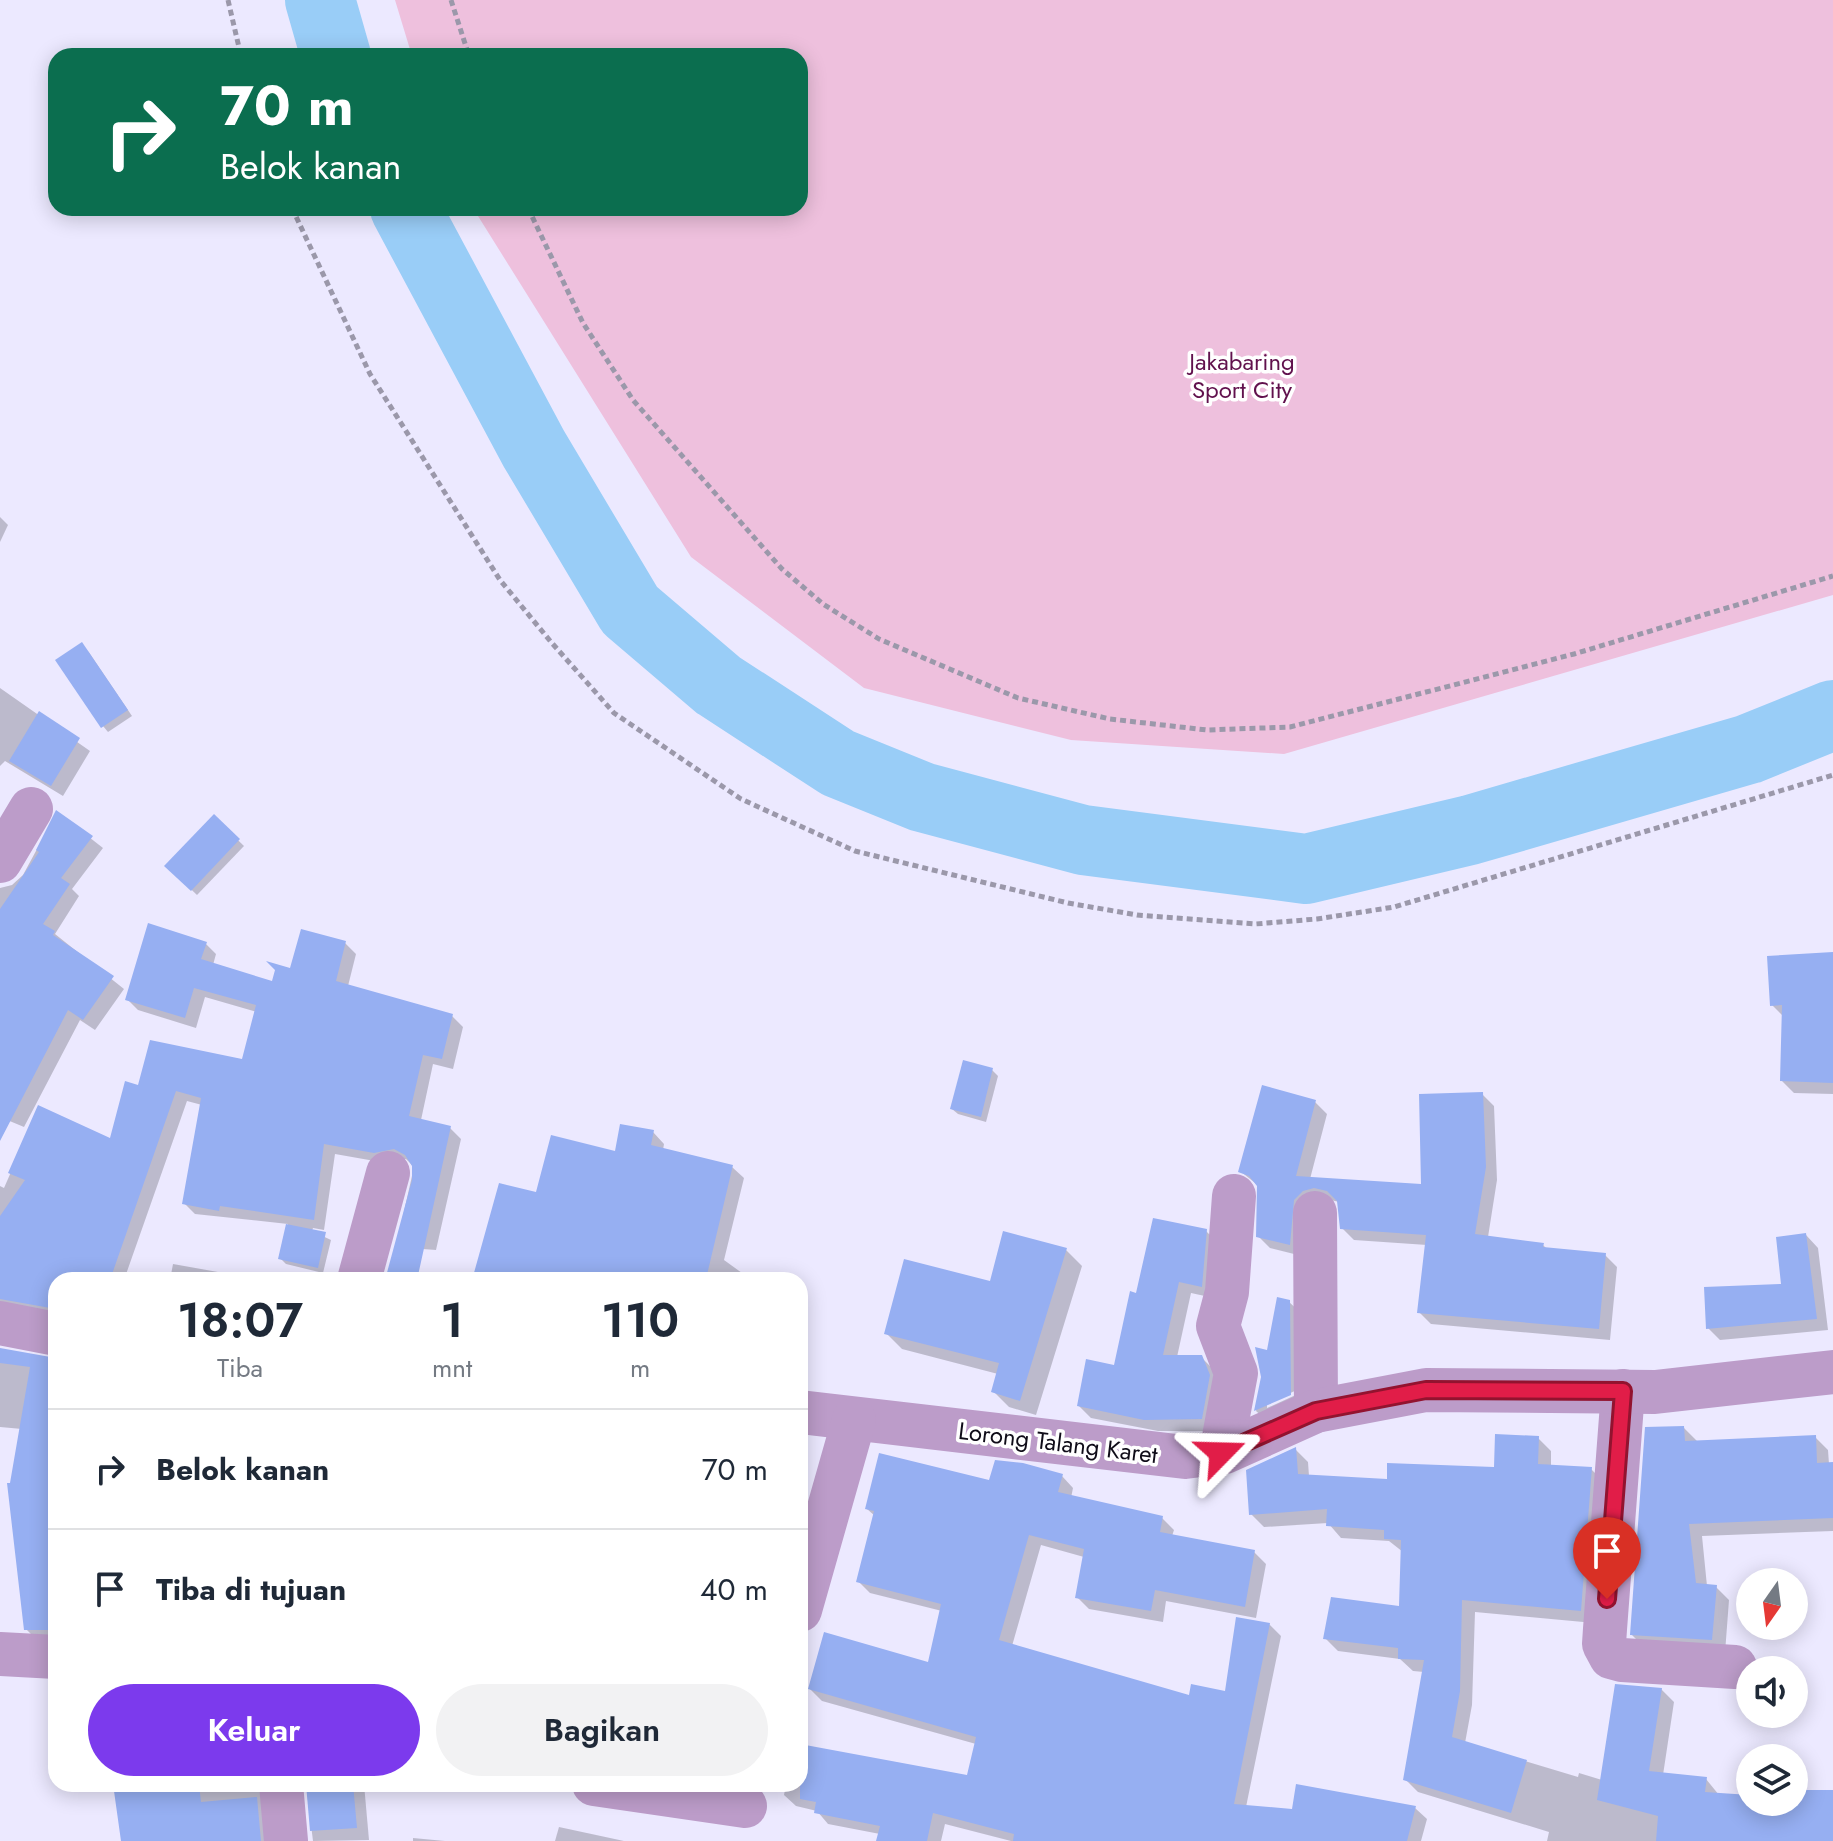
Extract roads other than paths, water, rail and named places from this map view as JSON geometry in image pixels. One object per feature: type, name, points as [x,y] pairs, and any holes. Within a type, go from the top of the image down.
[{"type":"street","points":[[0,861],[31,809]]},
{"type":"street","points":[[361,1272],[388,1173]]},
{"type":"street","points":[[1221,1453],[1236,1373],[1218,1326],[1227,1292],[1234,1196]]},
{"type":"street","points":[[1315,1213],[1316,1411]]},
{"type":"street","points":[[0,1323],[48,1332]]},
{"type":"street","name":"Lorong Talang Karet","points":[[808,1413],[1185,1457],[1221,1453],[1316,1411],[1426,1390],[1655,1392],[1833,1372]]},
{"type":"street","points":[[1623,1391],[1605,1629],[1607,1651],[1611,1657],[1622,1660],[1735,1667]]},
{"type":"street","points":[[808,1582],[854,1420]]},
{"type":"street","points":[[0,1654],[48,1657]]},
{"type":"street","points":[[282,1792],[286,1841]]},
{"type":"street","points":[[640,1792],[744,1810]]},
{"type":"waterway","points":[[320,0],[334,48]]},
{"type":"waterway","points":[[409,216],[534,449],[630,610],[718,685],[838,763],[922,797],[1083,840],[1306,869],[1470,830],[1749,749],[1833,715]]},
{"type":"park label","name":"Jakabaring Sport City","points":[[1242,376]]}]
